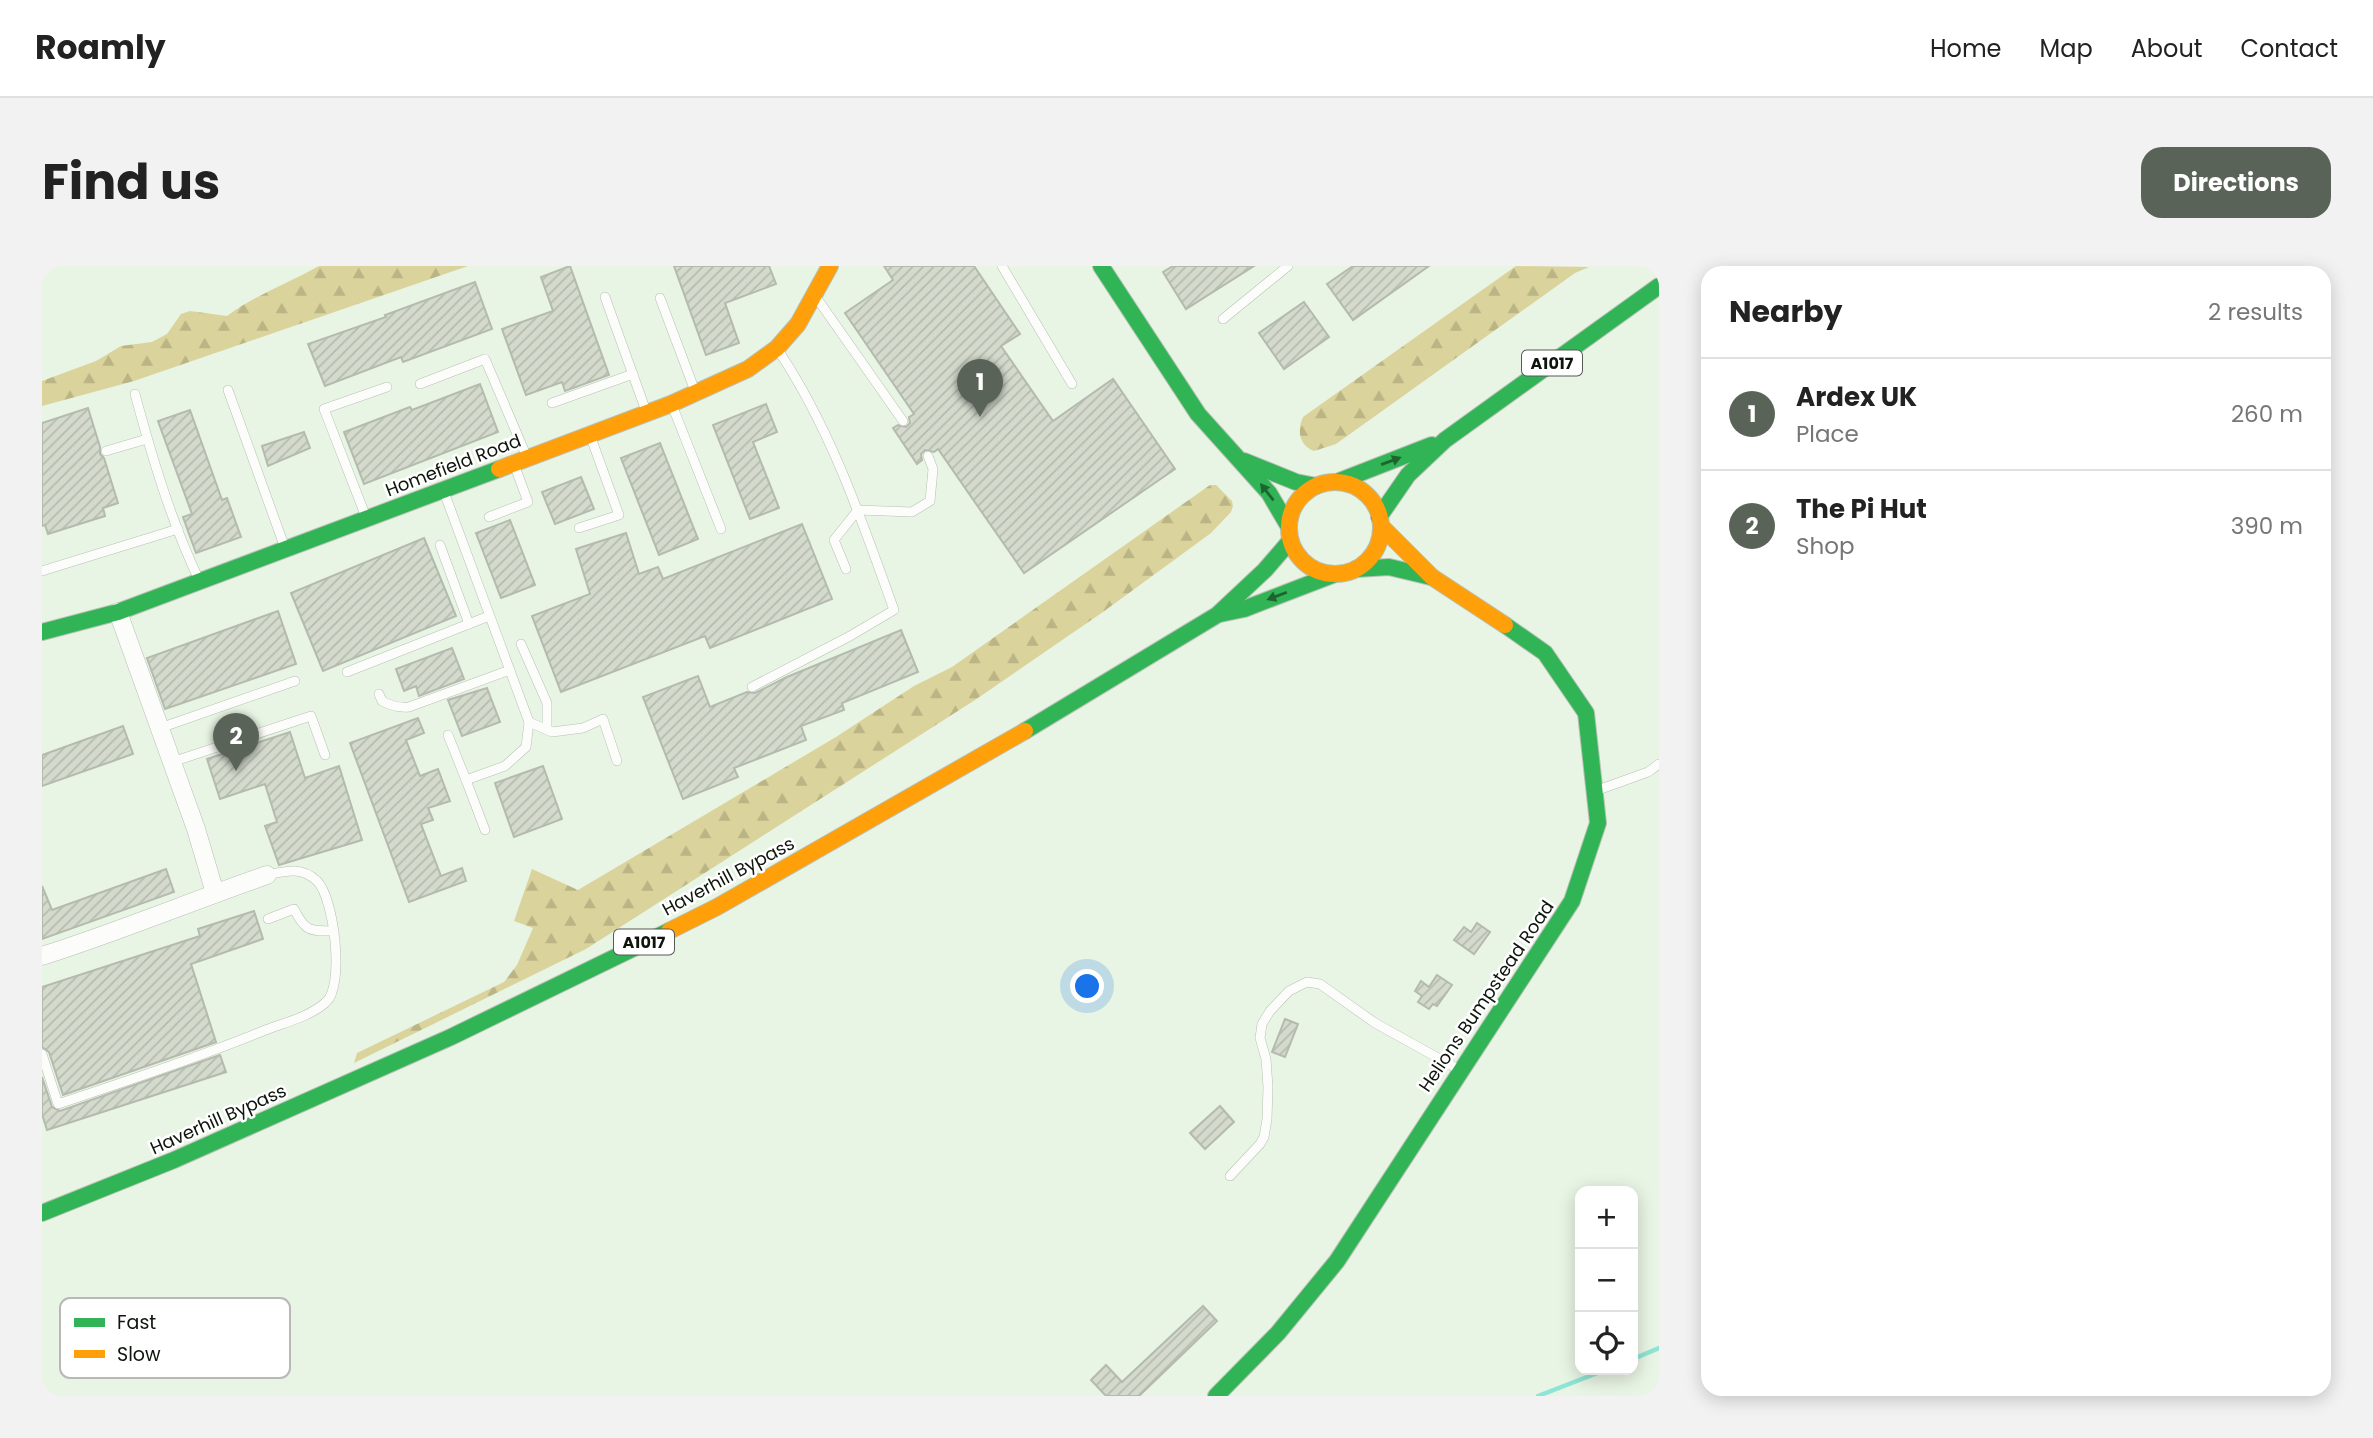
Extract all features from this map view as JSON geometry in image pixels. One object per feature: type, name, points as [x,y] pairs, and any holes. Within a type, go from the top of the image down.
[{"type":"street","name":"Homefield Road","points":[[42,632],[118,612],[200,582],[671,404],[748,369],[777,348],[798,324],[830,266]]},
{"type":"street","points":[[1104,267],[1198,414],[1269,493],[1297,554],[1307,565],[1320,572],[1335,575],[1356,569],[1370,558],[1378,544],[1380,522],[1375,506],[1359,489],[1336,482],[1316,486],[1305,493],[1296,503],[1289,534]]},
{"type":"street","name":"A1017","points":[[1380,522],[1394,490],[1418,463],[1445,440],[1659,286]]},
{"type":"street","name":"A1017","points":[[1336,482],[1445,440]]},
{"type":"street","points":[[1240,459],[1296,482],[1316,486]]},
{"type":"street","name":"Helions Bumpstead Road","points":[[1216,1396],[1278,1333],[1337,1261],[1572,901],[1598,823],[1586,713],[1545,653],[1478,606],[1432,578],[1380,522]]},
{"type":"street","name":"Haverhill Bypass","points":[[42,1213],[174,1160],[427,1048],[717,907],[1011,740],[1217,615],[1239,592],[1268,570],[1289,534]]},
{"type":"street","name":"Helions Bumpstead Road","points":[[1356,569],[1389,567],[1432,578]]},
{"type":"street","name":"Haverhill Bypass","points":[[1217,615],[1244,609],[1335,575]]},
{"type":"street","points":[[118,612],[196,829],[215,893]]},
{"type":"street","points":[[42,956],[267,875]]},
{"type":"lane","points":[[1002,266],[1072,384]]},
{"type":"lane","points":[[1223,319],[1288,266]]},
{"type":"lane","points":[[814,295],[903,421]]},
{"type":"lane","points":[[605,297],[647,412]]},
{"type":"lane","points":[[660,298],[695,392]]},
{"type":"lane","points":[[752,687],[894,611],[858,510],[821,423],[777,348]]},
{"type":"lane","points":[[420,384],[485,359],[520,460],[528,502],[489,517]]},
{"type":"lane","points":[[552,403],[633,374]]},
{"type":"lane","points":[[367,519],[324,409],[387,387]]},
{"type":"lane","points":[[228,390],[286,549]]},
{"type":"lane","points":[[135,394],[147,439],[178,529],[200,582]]},
{"type":"lane","points":[[671,404],[721,529]]},
{"type":"lane","points":[[579,528],[619,515],[590,433]]},
{"type":"lane","points":[[106,451],[147,439]]},
{"type":"lane","points":[[858,510],[912,512],[930,501],[933,469],[928,456]]},
{"type":"lane","points":[[443,490],[529,722],[526,747],[505,766],[466,780]]},
{"type":"lane","points":[[846,569],[834,540],[858,510]]},
{"type":"lane","points":[[42,571],[178,529]]},
{"type":"lane","points":[[440,545],[469,624]]},
{"type":"lane","points":[[347,672],[489,616]]},
{"type":"lane","points":[[521,644],[547,703],[547,730]]},
{"type":"lane","points":[[379,694],[382,701],[390,705],[398,708],[409,707],[510,670]]},
{"type":"lane","points":[[160,728],[295,681]]},
{"type":"lane","points":[[172,762],[311,716],[325,755]]},
{"type":"lane","points":[[529,722],[552,732],[583,727],[603,719],[617,761]]},
{"type":"lane","points":[[447,735],[485,830]]},
{"type":"lane","points":[[1596,790],[1648,772],[1659,764]]},
{"type":"lane","points":[[42,1054],[58,1104],[218,1049],[312,1012],[328,1001],[337,978],[325,892],[317,881],[292,869],[267,875]]},
{"type":"lane","points":[[268,919],[294,909],[302,925],[312,931],[332,931]]},
{"type":"lane","points":[[1230,1176],[1261,1144],[1264,1137],[1268,1087],[1266,1059],[1260,1038],[1262,1024],[1289,991],[1307,982],[1320,984],[1375,1023],[1460,1070]]},
{"type":"green space","points":[[319,266],[468,266],[134,381],[42,406],[42,381],[96,361],[121,346],[152,342],[167,334],[181,314],[190,311],[227,316],[261,295]]},
{"type":"green space","points":[[1516,266],[1589,267],[1575,273],[1336,444],[1314,451],[1305,445],[1300,432],[1303,417]]},
{"type":"green space","points":[[1210,485],[1216,485],[1232,501],[1233,506],[1231,512],[1211,533],[1103,612],[975,700],[586,949],[354,1063],[357,1053],[504,982],[517,965],[533,928],[514,921],[532,869],[578,890],[836,737],[914,686],[952,667]]},
{"type":"building","points":[[570,266],[609,375],[565,391],[562,382],[526,395],[502,329],[553,311],[541,277]]},
{"type":"building","points":[[674,266],[769,266],[776,284],[725,303],[739,343],[706,355]]},
{"type":"building","points":[[884,266],[974,266],[1020,334],[1001,346],[1053,421],[1113,379],[1175,469],[1024,573],[938,449],[934,452],[925,450],[921,454],[922,460],[917,464],[893,428],[898,425],[906,427],[910,423],[909,417],[914,414],[845,313],[893,280]]},
{"type":"building","points":[[1173,266],[1254,266],[1186,309],[1163,272]]},
{"type":"building","points":[[1353,266],[1429,266],[1353,320],[1327,284]]},
{"type":"building","points":[[475,282],[492,329],[403,362],[401,357],[325,386],[308,344]]},
{"type":"building","points":[[1304,302],[1329,337],[1284,369],[1259,333]]},
{"type":"building","points":[[480,384],[498,432],[364,484],[344,432]]},
{"type":"building","points":[[766,404],[777,432],[753,442],[779,508],[750,519],[713,425]]},
{"type":"building","points":[[88,408],[100,454],[104,458],[118,503],[103,508],[105,516],[48,534],[45,525],[42,526],[42,423]]},
{"type":"building","points":[[190,410],[222,500],[227,498],[241,537],[196,553],[183,517],[192,514],[158,421]]},
{"type":"building","points":[[304,432],[310,448],[268,466],[262,446]]},
{"type":"building","points":[[660,443],[698,539],[659,555],[621,458]]},
{"type":"building","points":[[581,477],[594,509],[555,524],[542,492]]},
{"type":"building","points":[[510,520],[535,585],[501,598],[476,533]]},
{"type":"building","points":[[802,524],[832,599],[710,648],[705,636],[561,692],[532,616],[590,594],[576,549],[626,533],[639,574],[658,567],[663,579]]},
{"type":"building","points":[[424,538],[456,616],[323,671],[291,593]]},
{"type":"building","points":[[278,611],[296,664],[165,709],[147,658]]},
{"type":"building","points":[[901,630],[918,672],[842,703],[844,710],[801,726],[806,740],[734,768],[738,777],[683,799],[643,697],[698,676],[710,707],[747,692],[755,693]]},
{"type":"building","points":[[452,648],[464,679],[419,696],[416,686],[404,691],[396,669]]},
{"type":"building","points":[[487,688],[500,722],[462,736],[448,700]]},
{"type":"building","points":[[418,718],[424,733],[406,740],[420,776],[438,769],[450,801],[428,808],[433,820],[421,824],[441,876],[462,868],[466,881],[409,902],[350,743]]},
{"type":"building","points":[[123,726],[133,754],[42,786],[42,755]]},
{"type":"building","points":[[290,732],[305,778],[339,766],[362,840],[279,865],[265,826],[277,822],[265,784],[220,799],[207,759]]},
{"type":"building","points":[[543,766],[562,819],[514,837],[495,783]]},
{"type":"building","points":[[166,869],[174,892],[42,939],[42,886],[52,910]]},
{"type":"building","points":[[254,911],[263,939],[191,964],[216,1042],[63,1095],[49,1052],[42,1047],[42,987],[200,936],[198,929]]},
{"type":"building","points":[[1477,923],[1490,932],[1474,954],[1454,940],[1464,927],[1471,932]]},
{"type":"building","points":[[1437,975],[1452,985],[1437,1006],[1433,1004],[1429,1009],[1418,1002],[1422,996],[1415,991],[1421,981],[1429,987]]},
{"type":"building","points":[[1285,1019],[1298,1024],[1285,1057],[1272,1052]]},
{"type":"building","points":[[220,1055],[226,1072],[47,1130],[42,1114],[42,1077],[52,1107],[60,1111]]},
{"type":"building","points":[[1220,1106],[1234,1122],[1205,1149],[1190,1133]]},
{"type":"building","points":[[1203,1306],[1217,1321],[1139,1396],[1106,1396],[1091,1380],[1106,1365],[1122,1382]]},
{"type":"waterway","points":[[1638,1357],[1659,1348]]},
{"type":"waterway","points":[[1538,1396],[1592,1375]]},
{"type":"traffic: fast","points":[[1101,266],[1198,414],[1269,493],[1289,527]]},
{"type":"traffic: fast","points":[[1379,517],[1408,475],[1445,440],[1659,286]]},
{"type":"traffic: fast","points":[[1337,482],[1432,445]]},
{"type":"traffic: fast","points":[[1244,461],[1296,482],[1316,486]]},
{"type":"traffic: fast","points":[[42,632],[118,612],[499,469]]},
{"type":"traffic: fast","points":[[1025,731],[1217,615],[1265,570],[1290,541]]},
{"type":"traffic: fast","points":[[1356,569],[1389,567],[1431,577]]},
{"type":"traffic: fast","points":[[1220,614],[1244,609],[1335,574]]},
{"type":"traffic: fast","points":[[1216,1396],[1278,1333],[1337,1261],[1572,901],[1598,823],[1586,713],[1545,653],[1505,625]]},
{"type":"traffic: fast","points":[[42,1213],[174,1160],[451,1037],[669,931]]},
{"type":"traffic: slow","points":[[499,469],[671,404],[748,369],[777,348],[798,324],[830,266]]},
{"type":"traffic: slow","points":[[1335,482],[1352,486],[1367,496],[1377,511],[1381,528],[1377,545],[1367,560],[1352,570],[1335,574],[1318,570],[1303,560],[1293,545],[1289,528],[1293,511],[1303,496],[1318,486],[1335,482]]},
{"type":"traffic: slow","points":[[1381,526],[1432,577],[1505,625]]},
{"type":"traffic: slow","points":[[669,931],[717,907],[1025,731]]},
{"type":"place","name":"Ardex UK","points":[[980,417]]},
{"type":"place","name":"The Pi Hut","points":[[236,771]]}]
